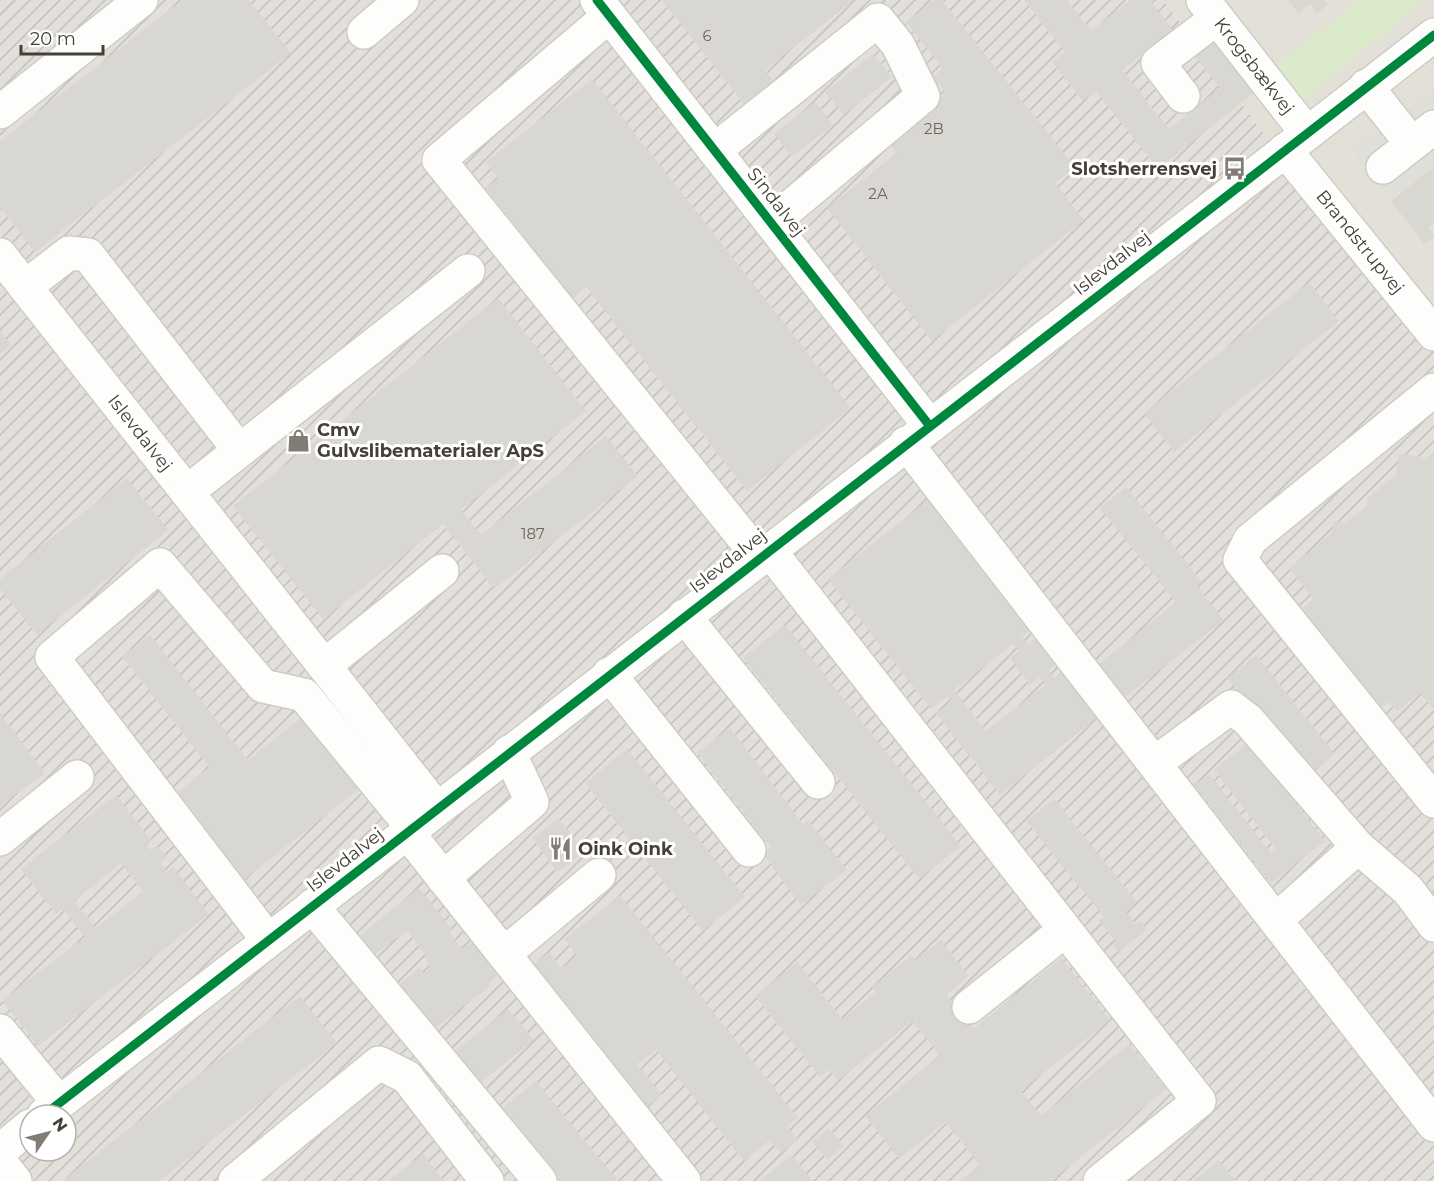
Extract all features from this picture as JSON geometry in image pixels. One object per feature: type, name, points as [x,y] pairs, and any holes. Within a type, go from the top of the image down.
[{"type":"street","points":[[0,112],[141,0]]},
{"type":"street","points":[[364,32],[402,0]]},
{"type":"street","points":[[603,8],[439,160],[764,554],[1199,1101],[1100,1181]]},
{"type":"street","name":"Sindalvej","points":[[603,8],[771,223],[917,434],[1155,763],[1434,1125]]},
{"type":"street","points":[[1183,96],[1158,63],[1210,9]]},
{"type":"street","name":"Krogsbækvej","points":[[1210,9],[1295,141]]},
{"type":"street","points":[[715,150],[878,20],[898,45],[923,96],[771,223]]},
{"type":"street","name":"Islevdalvej","points":[[60,1103],[917,434],[1434,35]]},
{"type":"street","points":[[1366,86],[1423,136],[1383,167]]},
{"type":"street","name":"Brandstrupvej","points":[[1295,141],[1434,334]]},
{"type":"street","points":[[25,287],[69,253],[88,255],[239,450]]},
{"type":"street","name":"Islevdalvej","points":[[0,255],[324,666],[419,823]]},
{"type":"street","points":[[188,492],[468,272]]},
{"type":"street","points":[[1434,390],[1250,540],[1240,560],[1434,801]]},
{"type":"street","points":[[268,940],[52,657],[160,565],[263,686],[304,695],[419,823],[443,878],[684,1181]]},
{"type":"street","points":[[324,666],[442,571]]},
{"type":"street","points":[[684,616],[818,782]]},
{"type":"street","points":[[609,674],[749,850]]},
{"type":"street","points":[[1155,763],[1231,707],[1248,720],[1358,847],[1408,890],[1434,924]]},
{"type":"street","points":[[443,878],[532,802],[509,752]]},
{"type":"street","points":[[0,839],[77,777]]},
{"type":"street","points":[[1277,919],[1358,847]]},
{"type":"street","points":[[504,954],[599,875]]},
{"type":"street","name":"Islevdalvej","points":[[312,906],[540,1181]]},
{"type":"street","points":[[969,1007],[1064,931]]},
{"type":"street","points":[[0,1031],[48,1103]]},
{"type":"street","points":[[235,1181],[379,1063],[407,1077],[488,1181]]},
{"type":"street","points":[[8,1141],[15,1181]]},
{"type":"shaded area","points":[[0,0],[1163,0],[1303,186],[1434,349],[1434,1181],[0,1181]]},
{"type":"shaded area","points":[[1163,0],[1434,0],[1434,349],[1303,186]]},
{"type":"shaded area","points":[[1434,90],[1434,165],[1390,199],[1351,149]]},
{"type":"green space","points":[[1360,0],[1424,0],[1303,100],[1275,66]]},
{"type":"building","points":[[182,0],[249,0],[291,53],[35,252],[0,207],[0,141]]},
{"type":"building","points":[[662,0],[854,0],[765,70],[776,85],[747,108]]},
{"type":"building","points":[[934,0],[942,0],[1075,167],[1055,183],[1084,220],[932,341],[827,208],[897,153],[887,140],[946,93],[933,77],[943,69],[906,22]]},
{"type":"building","points":[[1024,0],[1067,0],[1091,31],[1130,0],[1150,0],[1173,30],[1122,70],[1169,129],[1220,88],[1189,48],[1208,33],[1255,92],[1158,169],[1096,91],[1083,101],[1052,62],[1065,52]]},
{"type":"building","points":[[1288,0],[1324,0],[1328,5],[1317,13],[1310,4],[1298,13]]},
{"type":"building","points":[[873,54],[892,77],[844,115],[825,92]]},
{"type":"building","points":[[592,79],[851,408],[747,491],[586,287],[572,298],[486,188],[498,178],[486,162]]},
{"type":"building","points":[[815,102],[833,125],[792,157],[774,134]]},
{"type":"building","points":[[1434,166],[1434,223],[1429,227],[1434,237],[1424,244],[1391,201]]},
{"type":"building","points":[[1309,282],[1339,321],[1174,452],[1144,413]]},
{"type":"building","points":[[498,298],[586,411],[461,510],[481,535],[606,436],[638,476],[494,589],[443,524],[323,619],[233,506]]},
{"type":"building","points":[[0,331],[11,345],[0,354]]},
{"type":"building","points":[[1434,452],[1434,710],[1420,693],[1397,711],[1389,702],[1374,713],[1293,617],[1313,599],[1289,568],[1332,533],[1333,521],[1345,522],[1367,506],[1367,498],[1396,475],[1399,454],[1419,456],[1423,460]]},
{"type":"building","points":[[127,478],[168,530],[37,635],[0,589],[0,579]]},
{"type":"building","points":[[1126,487],[1202,582],[1197,586],[1224,620],[1125,697],[1099,664],[1176,602],[1100,508]]},
{"type":"building","points":[[933,496],[1035,627],[1022,637],[1028,644],[1042,633],[1062,659],[1048,670],[1054,678],[1067,667],[1103,713],[1000,795],[936,713],[952,701],[948,696],[931,709],[828,579]],"holes":[[[1013,644],[1019,651],[1010,658],[1030,685],[1040,677],[1045,685],[986,731],[954,690]]]},
{"type":"building","points":[[785,625],[961,846],[919,879],[743,658]]},
{"type":"building","points":[[150,635],[248,760],[306,714],[363,786],[232,889],[165,803],[209,767],[122,656]]},
{"type":"building","points":[[1256,655],[1335,754],[1306,777],[1227,678]]},
{"type":"building","points":[[0,713],[45,773],[0,806]]},
{"type":"building","points":[[730,728],[803,824],[808,820],[847,870],[801,905],[763,854],[771,848],[697,752]]},
{"type":"building","points":[[1248,743],[1325,841],[1271,883],[1194,785],[1209,774],[1271,853],[1276,849],[1214,770]]},
{"type":"building","points":[[627,749],[745,897],[703,931],[585,783]]},
{"type":"building","points":[[116,795],[151,840],[146,844],[150,850],[157,845],[167,858],[160,863],[167,872],[173,867],[209,914],[38,1046],[2,1000],[85,937],[63,909],[56,914],[21,869]],"holes":[[[121,863],[143,891],[96,928],[74,901]]]},
{"type":"building","points":[[1054,799],[1137,902],[1126,912],[1136,924],[1141,921],[1147,929],[1118,952],[1112,944],[1116,941],[1099,921],[1104,917],[1026,821]]},
{"type":"building","points":[[559,818],[584,852],[557,872],[532,838]]},
{"type":"building","points":[[419,888],[452,929],[449,932],[462,949],[477,939],[501,971],[488,982],[490,986],[426,1035],[391,991],[419,968],[424,973],[430,968],[425,954],[407,931],[374,955],[359,936]]},
{"type":"building","points":[[620,895],[798,1118],[787,1126],[798,1139],[781,1153],[770,1140],[744,1161],[656,1050],[637,1064],[662,1095],[641,1112],[527,970],[549,952],[561,968],[577,956],[565,939]]},
{"type":"building","points":[[941,940],[969,976],[946,995],[973,1029],[1061,958],[1110,1020],[1021,1091],[1041,1116],[1129,1044],[1166,1089],[1051,1181],[960,1181],[980,1165],[945,1122],[899,1159],[865,1116],[940,1055],[912,1021],[838,1081],[829,1070],[820,1077],[755,996],[797,962],[842,1019],[876,992],[872,987],[912,955],[915,960]]},
{"type":"building","points":[[300,996],[337,1043],[159,1181],[62,1181]]},
{"type":"building","points":[[508,1009],[534,1040],[477,1085],[452,1054]]},
{"type":"building","points":[[536,1081],[618,1181],[557,1181],[499,1111]]},
{"type":"building","points":[[829,1128],[844,1146],[827,1160],[812,1142]]},
{"type":"building","points":[[423,1154],[444,1181],[388,1181]]},
{"type":"building","points":[[791,1155],[813,1181],[760,1181]]},
{"type":"building","points":[[1219,1160],[1236,1181],[1193,1181]]},
{"type":"cycle path","points":[[597,0],[929,425]]},
{"type":"cycle path","points":[[59,1103],[1434,35]]},
{"type":"place","name":"Slotsherrensvej","points":[[1235,169]]},
{"type":"place","name":"Cmv Gulvslibematerialer ApS","points":[[299,440]]},
{"type":"place","name":"Oink Oink","points":[[560,849]]}]
